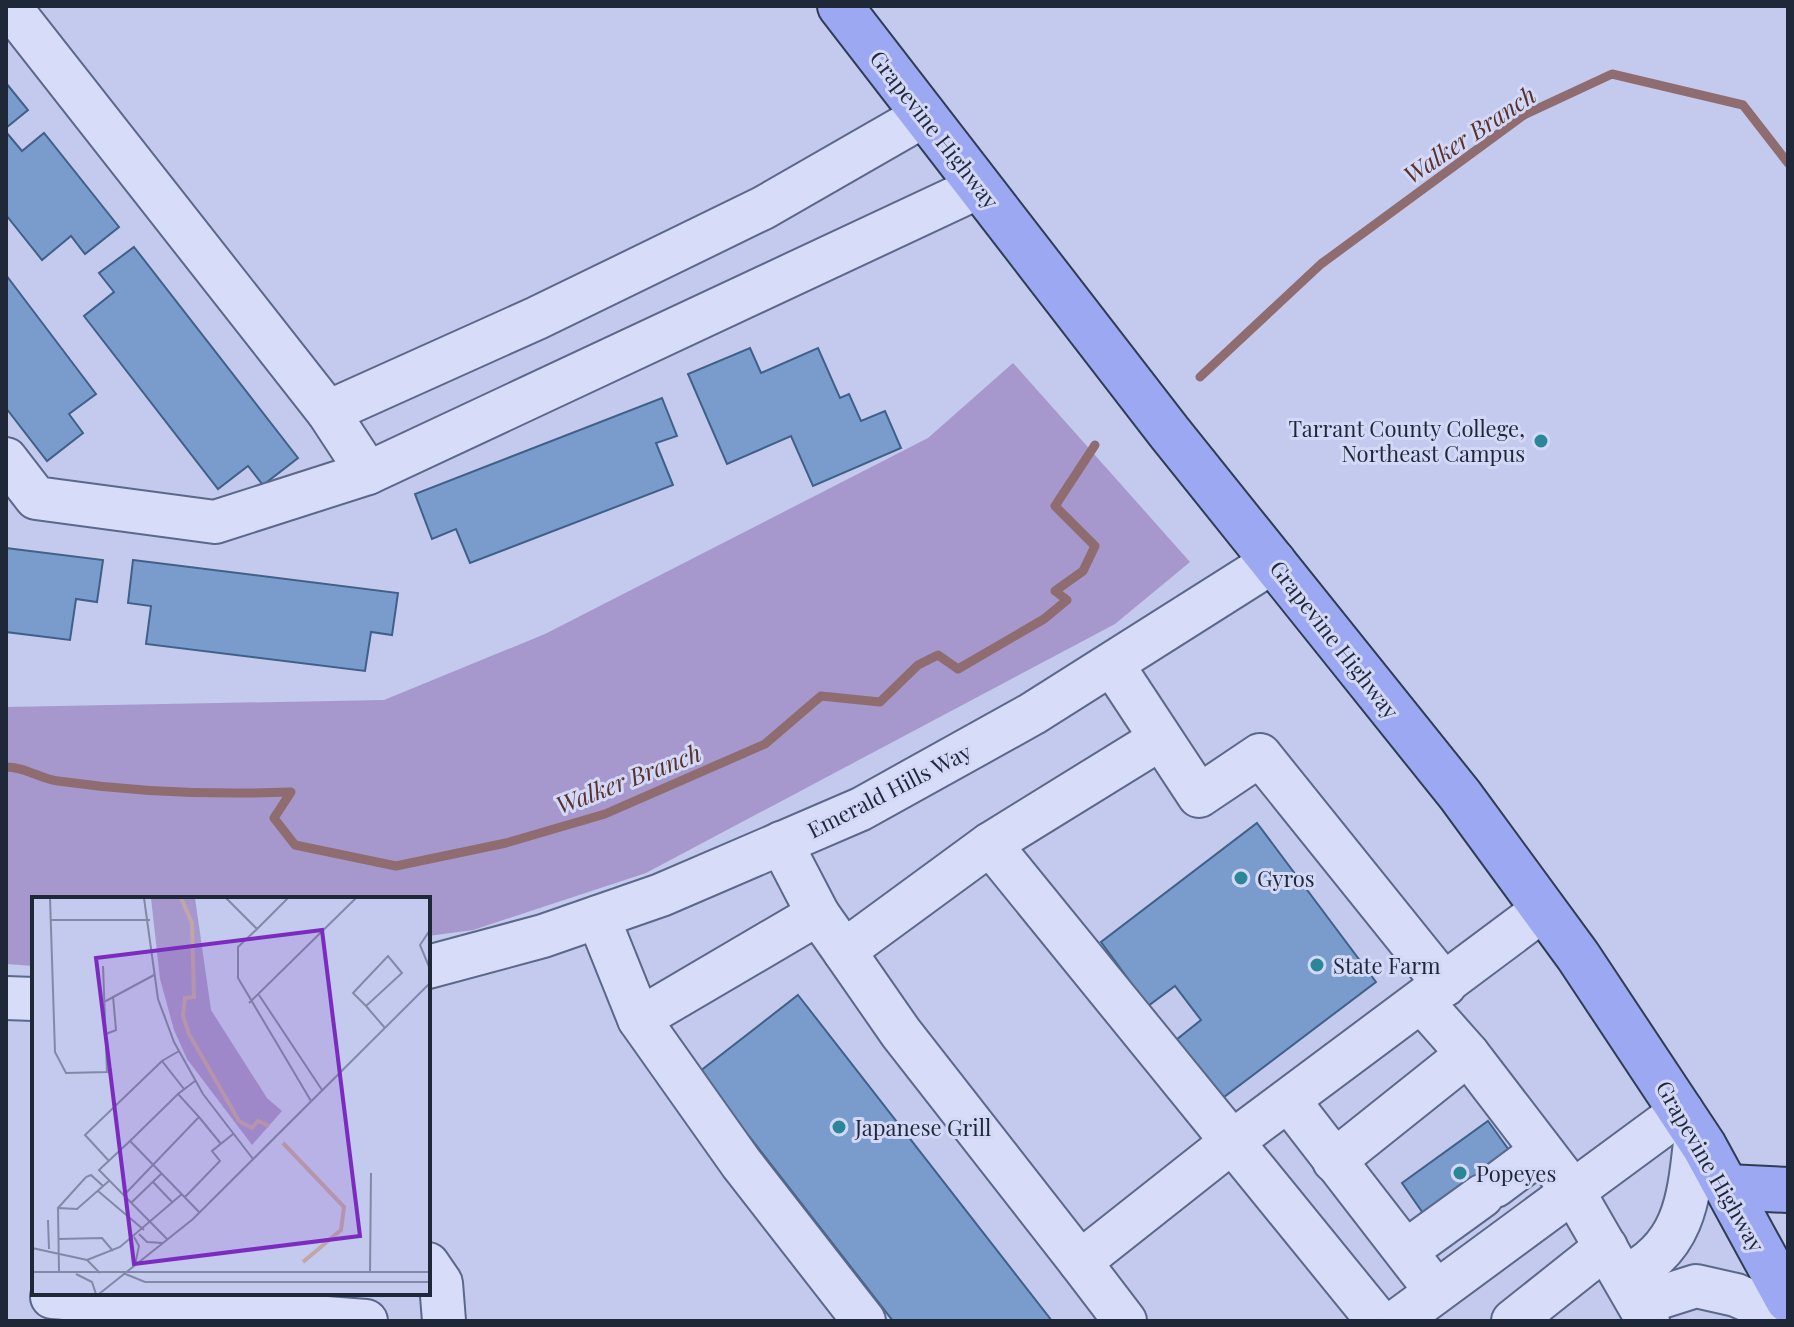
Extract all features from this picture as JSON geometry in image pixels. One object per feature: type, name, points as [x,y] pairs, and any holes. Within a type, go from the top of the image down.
[{"type":"main road","name":"Grapevine Highway","points":[[840,6],[979,187],[1460,795],[1544,909],[1689,1122],[1788,1300]]},
{"type":"main road","points":[[1727,1187],[1788,1190]]},
{"type":"street","points":[[9,6],[328,412],[368,473]]},
{"type":"street","points":[[328,412],[537,318],[763,208],[925,115]]},
{"type":"street","points":[[6,459],[36,498],[215,522],[368,473],[979,187]]},
{"type":"street","name":"Emerald Hills Way","points":[[430,966],[598,917],[661,895],[861,809],[1032,714],[1274,561]]},
{"type":"street","points":[[1112,664],[1199,796],[1260,755],[1433,993],[1468,1054],[1573,1191],[1630,1287]]},
{"type":"street","points":[[844,951],[990,844],[1160,739]]},
{"type":"street","points":[[781,843],[818,914],[901,1033],[1125,1321]]},
{"type":"street","points":[[990,844],[1378,1321]]},
{"type":"street","points":[[1080,1262],[1233,1141],[1544,909]]},
{"type":"street","points":[[639,1019],[818,914]]},
{"type":"street","points":[[598,917],[639,1019],[741,1163],[864,1321]]},
{"type":"street","points":[[6,998],[32,999]]},
{"type":"street","points":[[1334,1161],[1468,1054]]},
{"type":"street","points":[[1289,1101],[1436,1291]]},
{"type":"street","points":[[1397,1321],[1573,1191],[1689,1122],[1690,1186],[1674,1238],[1630,1287]]},
{"type":"street","points":[[1406,1251],[1542,1151]]},
{"type":"street","points":[[430,1267],[441,1283],[444,1321]]},
{"type":"street","points":[[1513,1321],[1630,1287],[1696,1286],[1736,1295],[1788,1318]]},
{"type":"street","points":[[52,1297],[252,1303],[366,1321]]},
{"type":"shaded area","points":[[1013,363],[1190,562],[1115,624],[646,873],[473,930],[430,936],[430,897],[32,897],[32,966],[6,964],[6,707],[384,700],[545,634],[928,438]]},
{"type":"building","points":[[6,83],[28,110],[6,128]]},
{"type":"building","points":[[6,132],[22,151],[44,133],[119,227],[85,254],[71,236],[42,260],[6,215]]},
{"type":"building","points":[[134,247],[298,458],[263,485],[248,466],[218,489],[84,316],[114,292],[99,273]]},
{"type":"building","points":[[6,275],[96,394],[69,414],[83,433],[47,461],[6,408]]},
{"type":"building","points":[[750,348],[761,373],[818,348],[840,398],[849,394],[861,421],[885,411],[901,448],[813,486],[791,436],[727,464],[688,374]]},
{"type":"building","points":[[662,398],[677,436],[656,443],[673,485],[470,563],[456,529],[432,539],[415,494]]},
{"type":"building","points":[[6,548],[103,560],[97,602],[76,599],[70,640],[6,632]]},
{"type":"building","points":[[133,560],[398,593],[392,635],[371,632],[365,671],[146,644],[151,606],[128,603]]},
{"type":"building","points":[[1257,823],[1376,982],[1220,1100],[1176,1040],[1201,1020],[1175,986],[1148,1006],[1101,942]]},
{"type":"building","points":[[798,995],[1052,1321],[893,1321],[699,1072]]},
{"type":"building","name":"Popeyes","points":[[1488,1121],[1519,1164],[1432,1226],[1402,1183]]},
{"type":"waterway","name":"Walker Branch","points":[[1200,377],[1321,264],[1524,115],[1612,74],[1743,105],[1788,163]]},
{"type":"waterway","name":"Walker Branch","points":[[6,767],[51,780],[116,788],[204,793],[291,792],[274,818],[295,845],[396,866],[506,843],[605,814],[765,744],[821,696],[880,702],[918,665],[938,655],[958,669],[1044,619],[1067,600],[1055,591],[1083,571],[1095,546],[1055,506],[1095,445]]},
{"type":"place","name":"Tarrant County College, Northeast Campus","points":[[1541,441]]},
{"type":"place","name":"Gyros","points":[[1241,878]]},
{"type":"place","name":"State Farm","points":[[1317,965]]},
{"type":"place","name":"Japanese Grill","points":[[839,1127]]},
{"type":"place","name":"Popeyes","points":[[1460,1173]]}]
